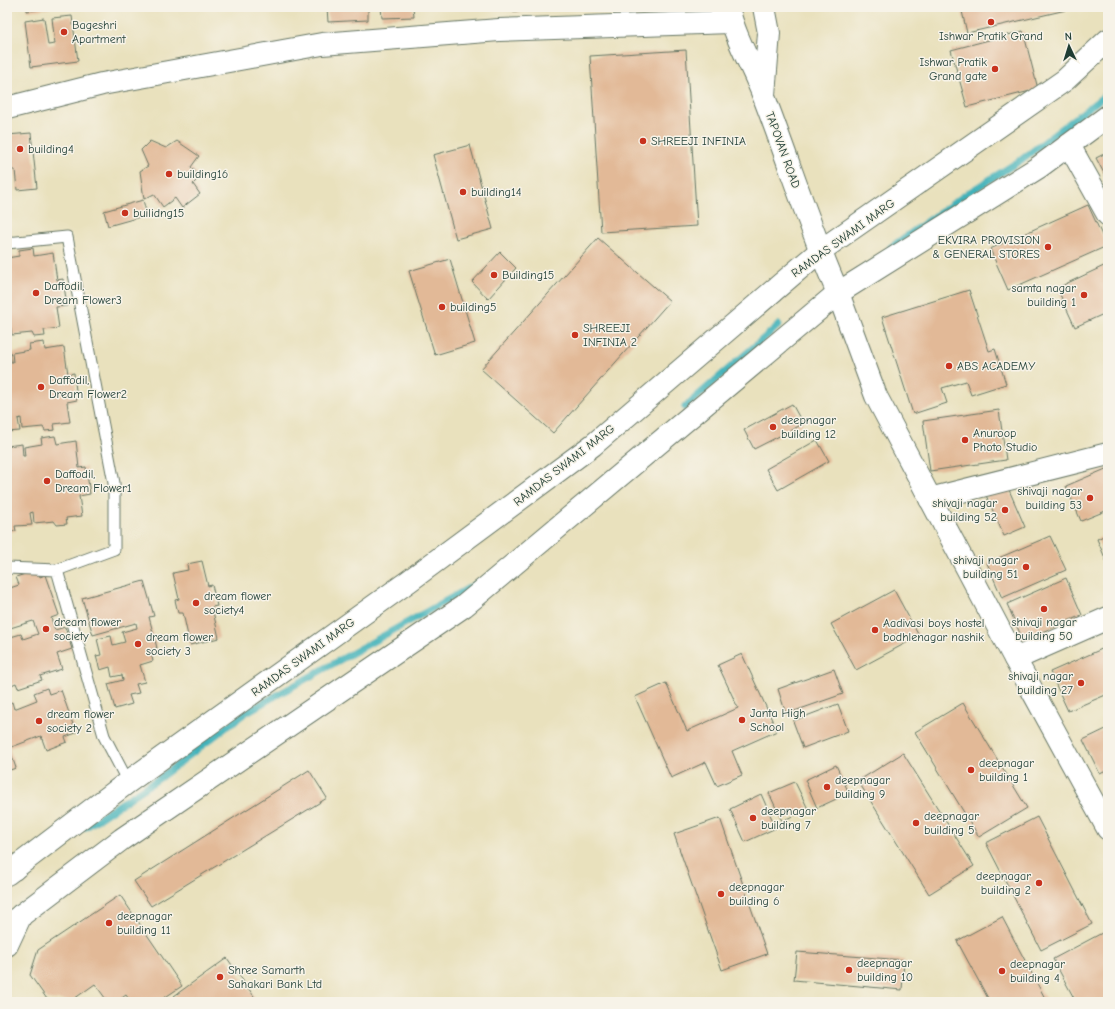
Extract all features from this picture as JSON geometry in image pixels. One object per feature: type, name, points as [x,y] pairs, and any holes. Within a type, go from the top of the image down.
[{"type":"main road","points":[[764,7],[770,33],[764,96]]},
{"type":"main road","points":[[7,108],[102,84],[322,44],[730,14]]},
{"type":"main road","name":"TAPOVAN ROAD","points":[[730,14],[764,96],[820,251],[838,293],[876,396],[1015,658],[1108,829]]},
{"type":"main road","name":"RAMDAS SWAMI MARG","points":[[9,871],[128,782],[409,581],[593,445],[820,251],[1065,80],[1108,40]]},
{"type":"main road","points":[[7,945],[14,921],[122,838],[464,606],[838,293],[1040,167],[1108,116]]},
{"type":"main road","points":[[1069,145],[1108,215]]},
{"type":"main road","points":[[930,499],[1108,454]]},
{"type":"main road","points":[[1015,658],[1108,618]]},
{"type":"lane","points":[[7,243],[67,237],[114,483],[114,548],[57,570],[7,568]]},
{"type":"lane","points":[[57,570],[104,736],[128,782]]},
{"type":"building","points":[[27,7],[50,7],[50,8],[27,11]]},
{"type":"building","points":[[327,7],[368,7],[368,20],[328,22]]},
{"type":"building","points":[[381,7],[413,7],[414,17],[382,18]]},
{"type":"building","points":[[514,7],[564,7],[565,8],[514,12]]},
{"type":"building","name":"Ishwar Pratik Grand","points":[[961,7],[1065,7],[1066,10],[967,33]]},
{"type":"building","name":"Bageshri Apartment","points":[[72,16],[78,61],[31,67],[25,21],[44,18],[48,45],[55,44],[52,18]]},
{"type":"building","name":"Ishwar Pratik Grand gate","points":[[1023,31],[1038,89],[967,107],[951,50]]},
{"type":"building","name":"SHREEJI INFINIA","points":[[686,50],[697,226],[601,232],[590,56]]},
{"type":"building","name":"building4","points":[[31,133],[37,188],[17,190],[15,170],[8,170],[7,135]]},
{"type":"building","name":"building16","points":[[150,141],[166,148],[177,141],[199,156],[191,167],[200,177],[193,184],[200,194],[182,208],[175,198],[163,207],[154,194],[144,199],[140,171],[148,166],[141,150]]},
{"type":"building","name":"building14","points":[[470,145],[493,229],[456,239],[433,155]]},
{"type":"building","points":[[1108,152],[1108,181],[1096,158]]},
{"type":"building","name":"builidng15","points":[[143,200],[147,215],[108,226],[104,211]]},
{"type":"building","name":"EKVIRA PROVISION & GENERAL STORES","points":[[1088,205],[1107,246],[1008,290],[990,249]]},
{"type":"building","name":"SHREEJI INFINIA 2","points":[[598,238],[670,301],[553,433],[481,369]]},
{"type":"building","name":"Daffodil, Dream Flower3","points":[[33,248],[34,256],[53,253],[57,280],[63,279],[67,306],[56,307],[59,328],[44,330],[45,336],[34,337],[32,333],[12,335],[10,324],[7,325],[7,258],[19,256],[19,250]]},
{"type":"building","name":"Building15","points":[[500,252],[516,268],[488,299],[472,282]]},
{"type":"building","name":"building5","points":[[450,259],[475,343],[435,355],[409,271]]},
{"type":"building","name":"samta nagar building 1","points":[[1108,264],[1108,302],[1105,304],[1108,312],[1075,327],[1057,288]]},
{"type":"building","name":"ABS ACADEMY","points":[[969,290],[989,351],[995,349],[1006,384],[971,395],[966,381],[942,388],[947,403],[913,414],[882,317]]},
{"type":"building","name":"Daffodil, Dream Flower2","points":[[44,342],[45,350],[64,347],[68,374],[74,373],[77,400],[67,402],[70,422],[54,424],[55,430],[45,431],[43,427],[22,429],[21,418],[18,419],[20,431],[7,432],[7,351],[10,351],[11,362],[13,362],[12,353],[30,350],[29,344]]},
{"type":"building","name":"deepnagar building 12","points":[[792,404],[803,424],[754,449],[744,430]]},
{"type":"building","name":"Anuroop Photo Studio","points":[[999,410],[1006,460],[930,471],[923,421]]},
{"type":"building","name":"Daffodil, Dream Flower1","points":[[55,436],[57,444],[76,441],[79,468],[86,467],[90,494],[79,496],[82,516],[66,518],[67,524],[57,525],[54,521],[34,523],[33,512],[30,513],[32,525],[15,526],[16,531],[7,532],[7,446],[22,444],[23,456],[25,456],[24,447],[42,444],[41,438]]},
{"type":"building","points":[[817,440],[829,461],[778,490],[766,469]]},
{"type":"building","name":"shivaji nagar building 53","points":[[1108,468],[1108,510],[1081,521],[1066,486]]},
{"type":"building","name":"shivaji nagar building 52","points":[[1006,483],[1025,527],[1004,536],[985,493]]},
{"type":"building","points":[[1108,534],[1108,565],[1097,539]]},
{"type":"building","name":"shivaji nagar building 51","points":[[1050,536],[1066,570],[1002,598],[987,563]]},
{"type":"building","name":"dream flower society4","points":[[202,561],[208,586],[212,585],[217,606],[212,607],[219,638],[190,645],[183,613],[178,613],[175,600],[179,599],[173,573],[188,570],[187,564]]},
{"type":"building","name":"dream flower society","points":[[38,570],[40,577],[45,575],[59,615],[51,618],[55,630],[65,627],[72,649],[57,654],[62,669],[40,676],[42,680],[18,688],[16,683],[7,687],[7,638],[21,634],[23,639],[38,634],[33,621],[7,629],[7,589],[19,585],[16,577]]},
{"type":"building","name":"shivaji nagar building 50","points":[[1066,578],[1082,615],[1023,640],[1007,604]]},
{"type":"building","name":"dream flower society 3","points":[[144,581],[154,616],[149,617],[157,648],[150,650],[153,661],[140,665],[145,682],[136,684],[139,693],[129,695],[132,704],[115,709],[108,684],[123,680],[122,675],[112,677],[110,667],[100,670],[96,656],[101,655],[97,639],[111,636],[113,645],[125,642],[122,632],[137,628],[136,623],[93,635],[82,598]]},
{"type":"building","name":"Aadivasi boys hostel bodhlenagar nashik","points":[[894,590],[919,636],[856,670],[831,624]]},
{"type":"building","name":"shivaji nagar building 27","points":[[1104,648],[1108,658],[1108,694],[1068,711],[1050,672]]},
{"type":"building","name":"Janta High School","points":[[742,654],[777,731],[732,751],[742,775],[717,786],[706,762],[671,778],[635,697],[666,683],[687,731],[738,708],[718,665]]},
{"type":"building","points":[[834,669],[843,694],[786,714],[778,689]]},
{"type":"building","name":"dream flower society 2","points":[[47,688],[49,694],[61,690],[76,733],[65,737],[67,742],[46,750],[41,736],[9,748],[16,768],[7,771],[7,704],[12,702],[14,709],[37,700],[34,693]]},
{"type":"building","name":"deepnagar building 1","points":[[963,703],[1027,808],[979,837],[915,732]]},
{"type":"building","points":[[838,704],[848,731],[803,748],[793,721]]},
{"type":"building","points":[[1108,728],[1108,770],[1100,774],[1083,740]]},
{"type":"building","name":"deepnagar building 5","points":[[903,753],[974,866],[929,894],[858,781]]},
{"type":"building","name":"deepnagar building 9","points":[[836,765],[849,793],[817,808],[805,780]]},
{"type":"building","name":"deepnagar building 11","points":[[309,770],[327,798],[151,906],[134,881]]},
{"type":"building","points":[[795,782],[808,809],[782,821],[769,793]]},
{"type":"building","name":"deepnagar building 7","points":[[761,794],[776,828],[745,842],[730,809]]},
{"type":"building","name":"deepnagar building 2","points":[[1037,817],[1092,924],[1041,950],[986,843]]},
{"type":"building","name":"deepnagar building 6","points":[[720,818],[767,954],[722,970],[674,834]]},
{"type":"building","name":"deepnagar building 11","points":[[120,895],[182,986],[158,1002],[131,1002],[126,995],[116,1002],[108,1002],[95,984],[71,1001],[47,999],[30,975],[38,950]]},
{"type":"building","name":"deepnagar building 4","points":[[1002,917],[1047,1002],[990,1002],[957,941]]},
{"type":"building","points":[[1102,933],[1108,944],[1108,1002],[1076,1002],[1053,959]]},
{"type":"building","name":"deepnagar building 10","points":[[797,952],[904,960],[902,990],[794,980]]},
{"type":"building","name":"Shree Samarth Sahakari Bank Ltd","points":[[227,958],[258,1002],[178,1002],[174,996]]},
{"type":"waterway","points":[[891,247],[965,195],[1021,160],[1108,93]]},
{"type":"waterway","points":[[685,407],[779,325]]},
{"type":"waterway","points":[[86,827],[161,777],[245,713],[476,584]]},
{"type":"place","name":"Ishwar Pratik Grand","points":[[991,22]]},
{"type":"place","name":"Bageshri Apartment","points":[[64,32]]},
{"type":"place","name":"Ishwar Pratik Grand gate","points":[[995,69]]},
{"type":"place","name":"SHREEJI INFINIA","points":[[643,141]]},
{"type":"place","name":"building4","points":[[20,149]]},
{"type":"place","name":"building16","points":[[169,174]]},
{"type":"place","name":"building14","points":[[463,192]]},
{"type":"place","name":"builidng15","points":[[125,213]]},
{"type":"place","name":"EKVIRA PROVISION & GENERAL STORES","points":[[1048,247]]},
{"type":"place","name":"Building15","points":[[494,275]]},
{"type":"place","name":"Daffodil, Dream Flower3","points":[[36,293]]},
{"type":"place","name":"samta nagar building 1","points":[[1084,295]]},
{"type":"place","name":"building5","points":[[442,307]]},
{"type":"place","name":"SHREEJI INFINIA 2","points":[[575,335]]},
{"type":"place","name":"ABS ACADEMY","points":[[949,366]]},
{"type":"place","name":"Daffodil, Dream Flower2","points":[[41,387]]},
{"type":"place","name":"deepnagar building 12","points":[[773,427]]},
{"type":"place","name":"Anuroop Photo Studio","points":[[965,440]]},
{"type":"place","name":"Daffodil, Dream Flower1","points":[[47,481]]},
{"type":"place","name":"shivaji nagar building 53","points":[[1090,498]]},
{"type":"place","name":"shivaji nagar building 52","points":[[1005,510]]},
{"type":"place","name":"shivaji nagar building 51","points":[[1026,567]]},
{"type":"place","name":"dream flower society4","points":[[196,603]]},
{"type":"place","name":"shivaji nagar building 50","points":[[1044,609]]},
{"type":"place","name":"dream flower society","points":[[46,629]]},
{"type":"place","name":"Aadivasi boys hostel bodhlenagar nashik","points":[[875,630]]},
{"type":"place","name":"dream flower society 3","points":[[138,644]]},
{"type":"place","name":"shivaji nagar building 27","points":[[1081,683]]},
{"type":"place","name":"Janta High School","points":[[742,720]]},
{"type":"place","name":"dream flower society 2","points":[[39,721]]},
{"type":"place","name":"deepnagar building 1","points":[[971,770]]},
{"type":"place","name":"deepnagar building 9","points":[[827,787]]},
{"type":"place","name":"deepnagar building 7","points":[[753,818]]},
{"type":"place","name":"deepnagar building 5","points":[[916,823]]},
{"type":"place","name":"deepnagar building 2","points":[[1039,883]]},
{"type":"place","name":"deepnagar building 6","points":[[721,894]]},
{"type":"place","name":"deepnagar building 11","points":[[109,923]]},
{"type":"place","name":"deepnagar building 10","points":[[849,970]]},
{"type":"place","name":"deepnagar building 4","points":[[1002,971]]},
{"type":"place","name":"Shree Samarth Sahakari Bank Ltd","points":[[220,977]]}]
